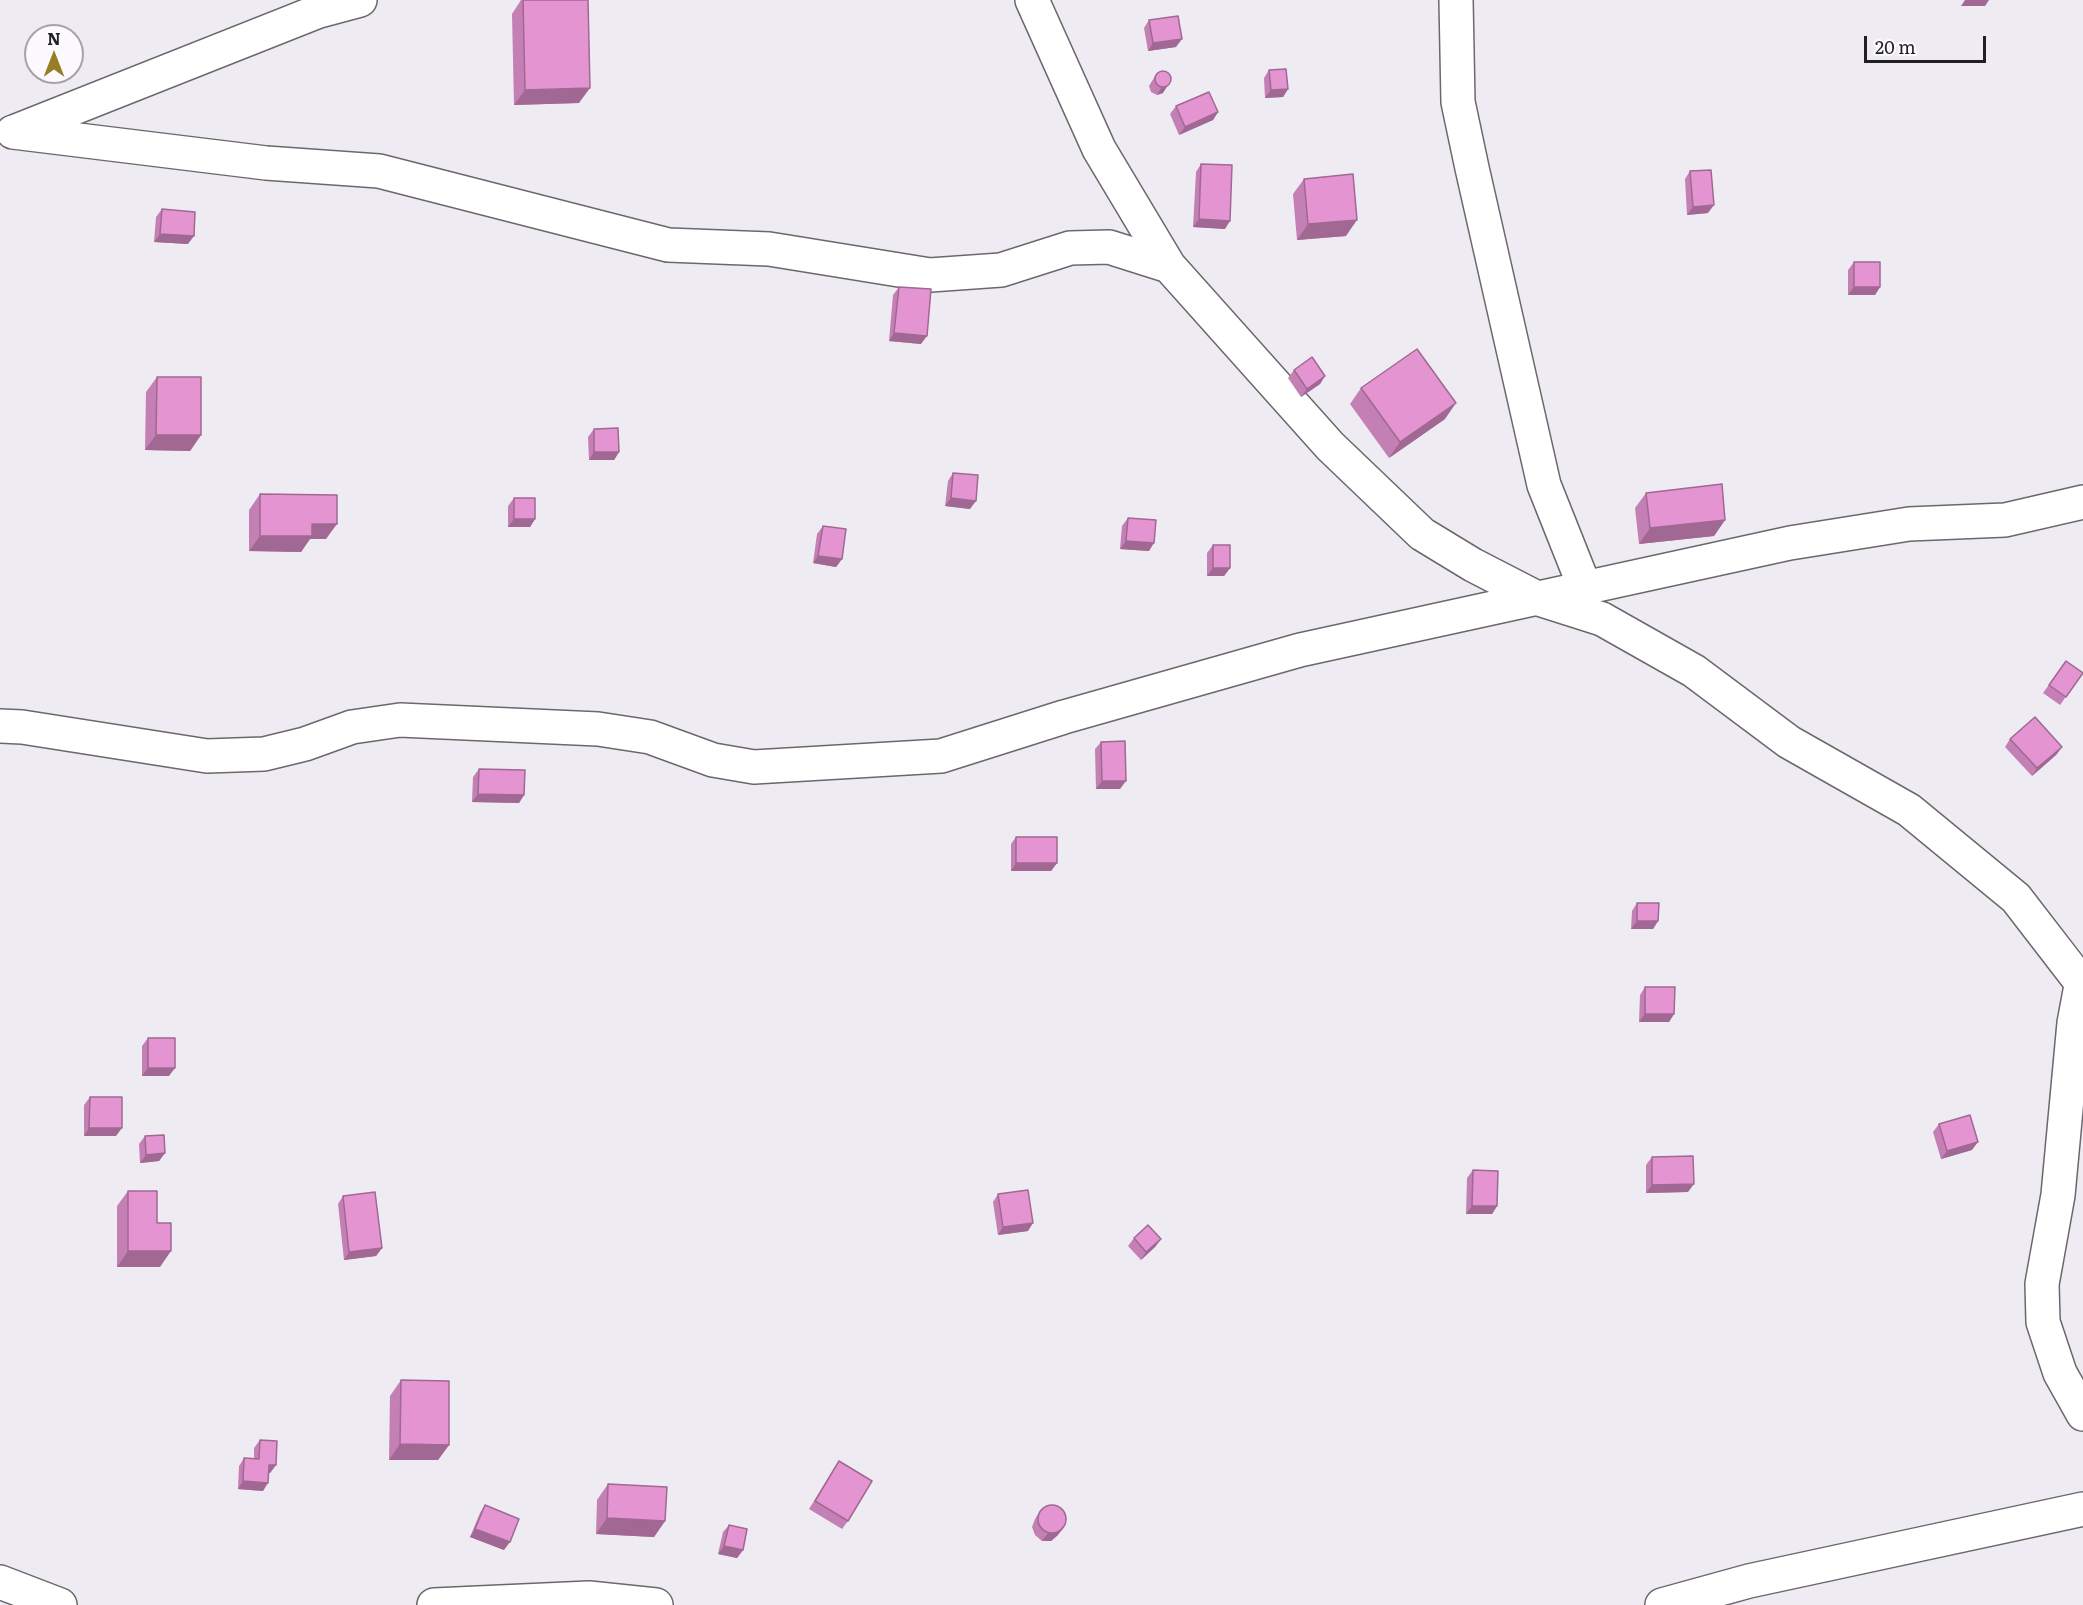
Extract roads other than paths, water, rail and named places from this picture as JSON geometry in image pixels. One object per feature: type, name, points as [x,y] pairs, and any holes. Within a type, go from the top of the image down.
[{"type":"street","points":[[6,135],[320,11],[360,0]]},
{"type":"street","points":[[1032,0],[1100,149],[1169,266],[1330,446],[1422,534],[1473,565],[1539,598],[1602,619],[1694,671],[1789,742],[1909,810],[2016,898],[2081,978],[2058,1195],[2042,1284],[2043,1322],[2060,1373],[2083,1414]]},
{"type":"street","points":[[1456,0],[1458,102],[1472,168],[1544,485],[1585,588]]},
{"type":"street","points":[[6,135],[266,163],[379,171],[561,220],[668,245],[770,249],[930,275],[1001,270],[1070,248],[1109,248],[1169,266]]},
{"type":"street","points":[[0,726],[22,727],[207,756],[264,753],[305,744],[352,727],[400,720],[598,729],[650,737],[713,760],[754,767],[940,756],[1064,717],[1300,650],[1790,543],[1909,524],[2005,520],[2083,502]]},
{"type":"street","points":[[1662,1605],[1749,1581],[2083,1509]]},
{"type":"street","points":[[0,1582],[60,1605]]},
{"type":"street","points":[[434,1605],[589,1598],[656,1605]]}]
